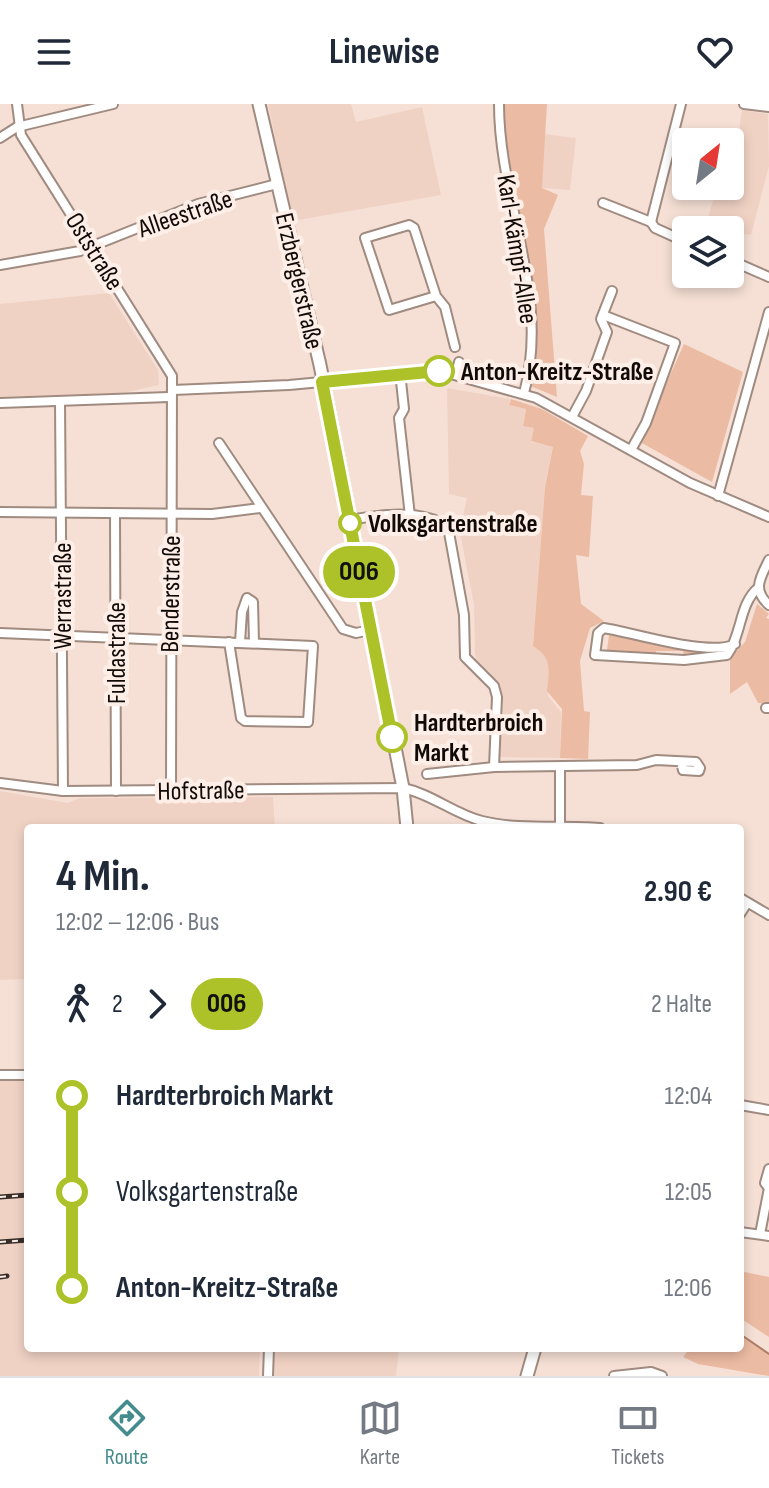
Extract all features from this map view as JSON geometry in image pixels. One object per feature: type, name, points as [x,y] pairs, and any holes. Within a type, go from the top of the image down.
[{"type":"main road","name":"Erzbergerstraße","points":[[259,104],[322,382],[403,788],[407,824]]},
{"type":"main road","points":[[527,1376],[534,1352]]},
{"type":"street","points":[[17,104],[17,127]]},
{"type":"street","points":[[0,138],[17,127],[113,104]]},
{"type":"street","name":"Karl-Kämpf-Allee","points":[[499,104],[507,183],[530,292],[531,350],[524,393]]},
{"type":"street","points":[[651,222],[681,104]]},
{"type":"street","points":[[744,104],[769,107]]},
{"type":"street","name":"Oststraße","points":[[17,127],[172,376],[171,394]]},
{"type":"street","name":"Alleestraße","points":[[0,265],[93,247],[198,204],[277,184]]},
{"type":"street","points":[[603,203],[651,222],[655,228],[672,236]]},
{"type":"street","points":[[436,296],[389,310],[365,238],[398,228],[414,228],[436,296],[445,307],[455,347]]},
{"type":"street","points":[[744,266],[769,277]]},
{"type":"street","points":[[572,417],[586,391],[607,332],[603,315],[612,291]]},
{"type":"street","points":[[718,496],[769,312]]},
{"type":"street","points":[[603,315],[675,343],[646,423],[631,450]]},
{"type":"street","points":[[456,375],[459,362]]},
{"type":"street","points":[[0,403],[171,394],[431,370],[524,393],[718,496],[769,517]]},
{"type":"street","points":[[400,372],[404,409],[399,418],[410,516]]},
{"type":"street","name":"Benderstraße","points":[[171,394],[171,791]]},
{"type":"street","name":"Werrastraße","points":[[60,401],[63,791]]},
{"type":"street","points":[[219,443],[343,629],[356,633],[370,630]]},
{"type":"street","points":[[0,512],[171,515],[260,508]]},
{"type":"street","points":[[349,520],[384,514],[410,516],[448,527],[464,615],[465,657],[494,686],[497,706],[494,767]]},
{"type":"street","name":"Fuldastraße","points":[[115,515],[116,791]]},
{"type":"street","points":[[736,640],[727,648],[712,647],[604,628],[598,633],[595,655],[711,659],[727,655],[736,640],[748,600],[758,588],[769,560]]},
{"type":"street","points":[[758,588],[768,604]]},
{"type":"street","points":[[240,642],[242,612],[247,598],[253,602],[254,643]]},
{"type":"street","points":[[0,633],[117,636],[313,646],[312,711],[308,722],[245,721],[235,696],[229,642]]},
{"type":"street","points":[[711,659],[712,647]]},
{"type":"street","points":[[427,774],[494,767],[637,765],[656,760],[681,762]]},
{"type":"street","points":[[560,767],[560,824]]},
{"type":"street","name":"Hofstraße","points":[[0,783],[63,791],[403,788]]},
{"type":"street","points":[[403,788],[422,792],[467,817],[516,824]]},
{"type":"street","points":[[744,901],[769,915]]},
{"type":"street","points":[[0,1075],[24,1075]]},
{"type":"street","points":[[744,1106],[769,1110]]},
{"type":"street","points":[[744,1232],[764,1235],[769,1188],[765,1183],[769,1169]]},
{"type":"street","points":[[268,1376],[269,1352]]},
{"type":"street","points":[[614,1376],[651,1372],[662,1376]]},
{"type":"shaded area","points":[[268,104],[351,104],[356,122],[422,107],[441,195],[293,221]]},
{"type":"shaded area","points":[[501,104],[547,104],[542,188],[558,195],[544,229],[557,397],[528,385],[534,342]]},
{"type":"shaded area","points":[[742,110],[768,114],[769,166],[751,235],[744,234],[744,216],[709,216],[713,200],[744,200],[744,128],[739,128]]},
{"type":"shaded area","points":[[543,134],[576,138],[570,190],[542,188]]},
{"type":"shaded area","points":[[109,293],[158,370],[159,385],[123,393],[0,397],[0,304]]},
{"type":"shaded area","points":[[684,344],[743,372],[712,482],[640,442]]},
{"type":"shaded area","points":[[447,388],[510,399],[509,405],[526,409],[523,425],[534,428],[531,442],[553,446],[545,486],[533,646],[544,653],[550,667],[548,696],[561,712],[560,758],[497,757],[497,684],[478,663],[475,655],[474,605],[461,538],[455,529],[461,525],[467,498],[449,494]]},
{"type":"shaded area","points":[[511,399],[542,409],[588,436],[580,451],[584,464],[581,495],[593,496],[589,557],[576,555],[581,604],[604,621],[590,628],[580,661],[584,711],[590,712],[588,759],[560,758],[562,709],[547,691],[547,660],[533,646],[545,487],[553,447],[531,441],[534,428],[523,426],[526,409],[509,405]]},
{"type":"shaded area","points":[[757,604],[769,614],[766,618],[769,619],[769,704],[758,703],[747,682],[730,694],[730,658],[745,642]]},
{"type":"shaded area","points":[[604,631],[708,652],[684,656],[683,651],[656,651],[655,657],[601,651],[607,650],[609,635]]},
{"type":"shaded area","points":[[0,791],[68,803],[79,798],[273,797],[275,824],[24,824],[24,979],[0,980]]},
{"type":"shaded area","points":[[0,1079],[24,1080],[24,1352],[260,1352],[259,1376],[0,1376]]},
{"type":"shaded area","points":[[744,1272],[769,1277],[769,1337],[744,1321]]},
{"type":"shaded area","points":[[744,1337],[769,1353],[769,1376],[698,1364],[683,1357],[687,1352],[744,1352]]},
{"type":"shaded area","points":[[275,1352],[399,1352],[396,1376],[273,1376]]},
{"type":"waterway","points":[[744,1337],[769,1354]]},
{"type":"railway","points":[[0,1197],[24,1195]]},
{"type":"railway","points":[[0,1242],[24,1240]]},
{"type":"railway","points":[[0,1277],[7,1276]]},
{"type":"bus line","name":"006","points":[[392,737],[322,382],[422,370],[439,371]]},
{"type":"place","name":"Anton-Kreitz-Straße","points":[[439,371]]},
{"type":"place","name":"Volksgartenstraße","points":[[350,523]]},
{"type":"place","name":"Hardterbroich Markt","points":[[392,737]]}]
